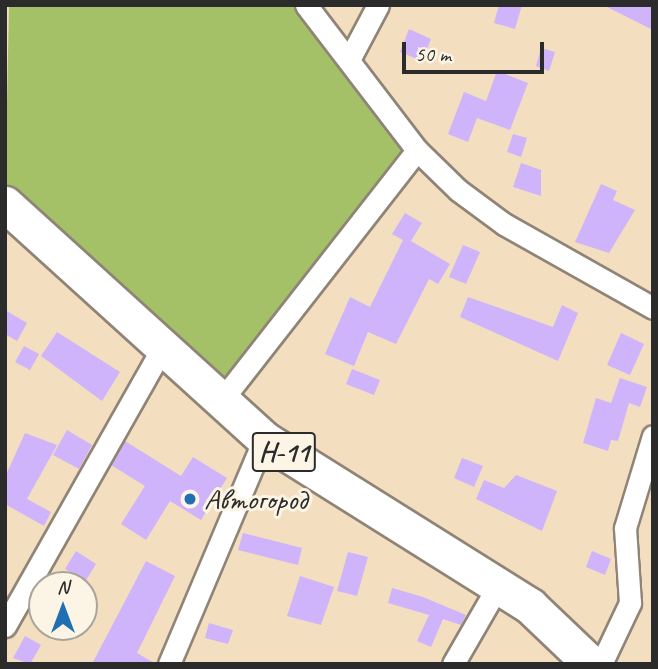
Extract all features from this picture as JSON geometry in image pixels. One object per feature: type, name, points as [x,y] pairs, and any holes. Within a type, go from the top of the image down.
[{"type":"main road","name":"Н-11","points":[[5,204],[264,439],[498,586],[563,634],[591,664]]},
{"type":"street","points":[[306,5],[351,56],[417,150],[484,210],[653,308]]},
{"type":"street","points":[[351,56],[378,5]]},
{"type":"street","points":[[221,401],[417,150]]},
{"type":"street","points":[[5,626],[162,348]]},
{"type":"street","points":[[601,664],[630,603],[625,528],[653,436]]},
{"type":"street","points":[[169,664],[264,439]]},
{"type":"street","points":[[453,664],[498,586]]},
{"type":"green space","points":[[9,5],[306,5],[417,150],[221,401],[5,204]]},
{"type":"building","points":[[499,5],[522,5],[515,29],[494,23]]},
{"type":"building","points":[[603,5],[653,5],[653,30]]},
{"type":"building","points":[[409,29],[431,39],[422,61],[400,52]]},
{"type":"building","points":[[541,48],[555,52],[549,71],[536,66]]},
{"type":"building","points":[[497,71],[528,83],[510,130],[477,118],[468,142],[448,134],[464,92],[486,101]]},
{"type":"building","points":[[513,134],[527,138],[521,157],[507,152]]},
{"type":"building","points":[[521,163],[541,170],[541,196],[513,187]]},
{"type":"building","points":[[601,184],[617,191],[613,200],[635,210],[609,253],[575,242]]},
{"type":"building","points":[[405,213],[422,223],[411,241],[450,264],[438,284],[429,279],[396,344],[368,332],[354,366],[325,354],[350,297],[370,307],[403,240],[392,234]]},
{"type":"building","points":[[463,245],[480,252],[466,284],[449,277]]},
{"type":"building","points":[[468,297],[553,327],[562,305],[578,313],[558,361],[460,317]]},
{"type":"building","points":[[5,310],[27,323],[17,341],[5,334]]},
{"type":"building","points":[[57,332],[120,372],[102,401],[41,356]]},
{"type":"building","points":[[621,333],[644,344],[630,375],[607,365]]},
{"type":"building","points":[[24,346],[39,354],[30,370],[15,362]]},
{"type":"building","points":[[352,369],[380,380],[374,395],[346,384]]},
{"type":"building","points":[[620,378],[647,387],[640,407],[629,403],[618,441],[611,440],[608,451],[583,443],[596,398],[611,403]]},
{"type":"building","points":[[67,430],[92,445],[79,469],[53,455]]},
{"type":"building","points":[[25,433],[57,445],[27,499],[51,512],[44,526],[5,504],[5,477]]},
{"type":"building","name":"Автогород","points":[[125,441],[181,476],[193,457],[227,478],[201,520],[170,501],[146,540],[121,524],[145,486],[111,465]]},
{"type":"building","points":[[462,458],[483,466],[474,487],[454,478]]},
{"type":"building","points":[[516,475],[557,491],[542,531],[476,499],[484,480],[504,488]]},
{"type":"building","points":[[243,533],[302,548],[298,565],[238,550]]},
{"type":"building","points":[[76,551],[96,564],[92,571],[65,569]]},
{"type":"building","points":[[592,551],[611,559],[605,575],[586,567]]},
{"type":"building","points":[[348,552],[368,557],[357,596],[337,591]]},
{"type":"building","points":[[146,561],[175,576],[137,653],[156,664],[92,664]]},
{"type":"building","points":[[300,576],[334,587],[321,625],[287,616]]},
{"type":"building","points":[[392,588],[423,597],[466,615],[461,625],[443,619],[431,647],[417,641],[429,615],[388,603]]},
{"type":"building","points":[[209,623],[233,630],[228,644],[205,638]]},
{"type":"building","points":[[25,636],[28,641],[41,645],[30,664],[13,658]]},
{"type":"place","name":"Автогород","points":[[190,499]]}]
